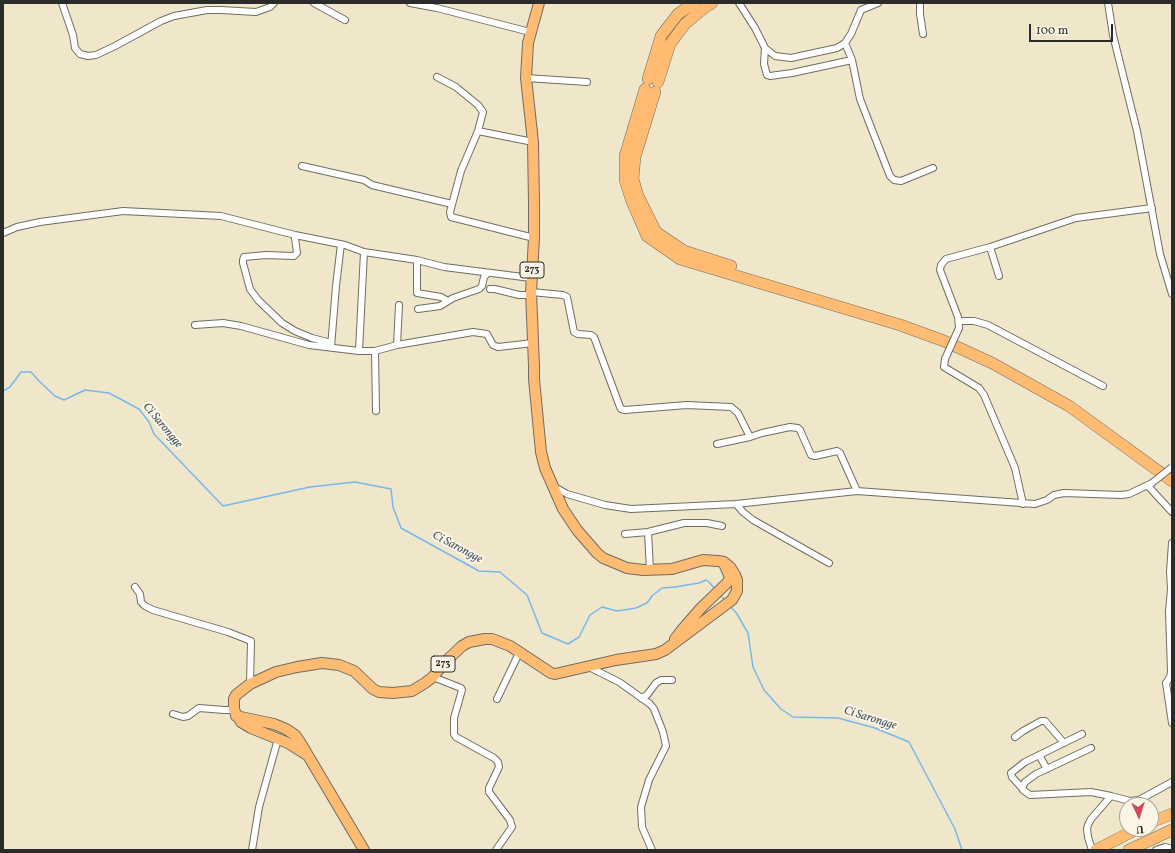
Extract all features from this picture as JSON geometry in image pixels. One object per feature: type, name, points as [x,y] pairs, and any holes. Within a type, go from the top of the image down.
[{"type":"highway","points":[[694,3],[678,14],[661,36],[652,85],[634,157],[633,179],[638,196],[656,232],[684,251],[902,319],[985,352],[1066,397],[1172,474]]},
{"type":"highway","points":[[712,3],[685,24],[670,44],[652,85],[625,156],[625,180],[630,199],[647,236],[680,259],[900,325],[944,341],[992,363],[1069,406],[1172,481]]},
{"type":"highway","points":[[1159,819],[1172,814]]},
{"type":"highway","points":[[1129,850],[1172,830]]},
{"type":"highway","points":[[1096,850],[1121,837]]},
{"type":"main road","name":"273","points":[[235,713],[234,699],[236,695],[250,684],[286,669],[322,663],[331,663],[354,671],[373,689],[379,692],[386,693],[412,690],[433,677],[454,652],[469,642],[485,639],[492,639],[503,643],[520,651],[551,673],[560,674],[588,666],[661,653],[735,596],[737,591],[737,580],[730,567],[724,562],[703,560],[672,569],[650,570],[634,569],[619,565],[603,558],[577,530],[563,509],[545,468],[541,452],[534,379],[531,294],[534,238],[533,142],[526,78],[530,32],[538,3]]},
{"type":"main road","name":"273","points":[[675,643],[676,636],[701,608],[728,582],[730,577],[724,562]]},
{"type":"main road","points":[[235,713],[245,725],[295,747],[307,755]]},
{"type":"main road","points":[[235,713],[286,729],[297,738],[364,850]]},
{"type":"street","points":[[62,3],[73,35],[75,48],[80,54],[88,56],[96,55],[161,21],[174,16],[207,10],[256,12],[274,3]]},
{"type":"street","points":[[314,3],[345,20]]},
{"type":"street","points":[[410,3],[438,8],[530,32]]},
{"type":"street","points":[[739,3],[765,48],[775,56],[791,58],[838,48],[845,43],[851,34],[861,10],[878,3]]},
{"type":"street","points":[[920,3],[923,34]]},
{"type":"street","points":[[1108,3],[1113,35],[1137,131],[1160,254],[1172,294]]},
{"type":"street","points":[[845,43],[852,60],[860,99],[890,176],[894,180],[901,181],[933,168]]},
{"type":"street","points":[[765,48],[764,64],[767,75],[770,76],[792,73],[852,60]]},
{"type":"street","points":[[437,77],[456,87],[482,109],[483,116],[461,171],[452,204],[450,214],[451,218],[534,238]]},
{"type":"street","points":[[526,78],[587,82]]},
{"type":"street","points":[[478,131],[533,142]]},
{"type":"street","points":[[302,166],[364,180],[372,185],[452,204]]},
{"type":"street","points":[[1023,504],[1015,468],[980,388],[944,367],[945,359],[959,328],[959,321],[940,270],[941,265],[946,259],[990,247],[1076,218],[1152,208]]},
{"type":"street","points":[[3,233],[17,227],[40,222],[123,211],[221,216],[295,235],[341,244],[364,252],[417,260],[444,267],[531,278]]},
{"type":"street","points":[[295,235],[294,238],[297,252],[294,256],[247,256],[243,258],[250,289],[258,300],[282,323],[295,331],[331,345],[359,351],[375,351],[397,345],[473,332],[487,334],[493,345],[498,347],[533,343]]},
{"type":"street","points":[[331,345],[341,244]]},
{"type":"street","points":[[990,247],[999,276]]},
{"type":"street","points":[[359,351],[364,252]]},
{"type":"street","points":[[417,260],[417,293],[441,297],[448,301]]},
{"type":"street","points":[[418,309],[440,306],[453,298],[478,289],[482,286],[484,277],[488,273]]},
{"type":"street","points":[[490,290],[495,289],[519,295],[563,295],[567,297],[574,332],[578,334],[591,335],[594,337],[621,409],[625,410],[687,405],[731,407],[738,413],[750,437]]},
{"type":"street","points":[[397,345],[399,306]]},
{"type":"street","points":[[959,321],[974,321],[988,325],[1103,386]]},
{"type":"street","points":[[195,324],[223,323],[241,326],[309,345],[331,345]]},
{"type":"street","points":[[309,345],[318,340]]},
{"type":"street","points":[[375,351],[376,411]]},
{"type":"street","points":[[717,444],[790,427],[798,428],[810,455],[815,456],[837,451],[840,453],[857,491]]},
{"type":"street","points":[[553,486],[568,494],[605,505],[631,509],[736,504],[857,491],[1023,504],[1039,503],[1054,495],[1064,493],[1129,494],[1150,485],[1172,467]]},
{"type":"street","points":[[1150,485],[1172,512]]},
{"type":"street","points":[[736,504],[752,520],[829,563]]},
{"type":"street","points":[[625,534],[648,532],[690,522],[722,526]]},
{"type":"street","points":[[648,532],[650,570]]},
{"type":"street","points":[[1172,543],[1169,610],[1171,672],[1166,683],[1172,723]]},
{"type":"street","points":[[135,587],[140,594],[141,602],[153,610],[228,632],[251,641],[250,684]]},
{"type":"street","points":[[497,699],[520,651]]},
{"type":"street","points":[[588,666],[619,682],[650,704],[654,709],[663,732],[666,746],[649,780],[641,807],[642,827],[652,850]]},
{"type":"street","points":[[433,677],[460,687],[462,690],[454,718],[454,734],[456,737],[494,758],[498,762],[499,767],[489,788],[489,792],[510,820],[512,828],[496,850]]},
{"type":"street","points":[[641,698],[648,695],[656,683],[661,680],[672,680]]},
{"type":"street","points":[[173,714],[183,717],[188,716],[199,708],[224,710],[235,713]]},
{"type":"street","points":[[1015,737],[1041,721],[1045,721],[1064,743]]},
{"type":"street","points":[[1082,734],[1025,762],[1011,773],[1012,777],[1030,795],[1091,792],[1130,801],[1139,800],[1172,782]]},
{"type":"street","points":[[252,850],[259,807],[278,739]]},
{"type":"street","points":[[1022,788],[1025,782],[1036,774],[1092,748]]},
{"type":"street","points":[[1039,755],[1046,769]]},
{"type":"street","points":[[1092,850],[1087,833],[1088,825],[1091,819],[1111,796]]},
{"type":"street","points":[[1156,850],[1165,847],[1172,849]]},
{"type":"waterway","name":"Ci Sarongge","points":[[3,391],[10,387],[21,372],[31,372],[55,396],[64,400],[85,390],[109,393],[139,409],[149,422],[154,434],[223,506],[310,487],[355,482],[391,489],[393,507],[401,528],[479,571],[500,572],[527,595],[542,633],[568,644],[579,637],[590,615],[602,607],[617,611],[636,608],[647,603],[652,596],[662,588],[699,583],[706,580],[715,589]]},
{"type":"waterway","name":"Ci Sarongge","points":[[720,595],[726,601]]},
{"type":"waterway","name":"Ci Sarongge","points":[[731,607],[748,633],[753,667],[764,690],[781,709],[793,717],[838,718],[875,728],[909,742],[955,829],[962,850]]}]
